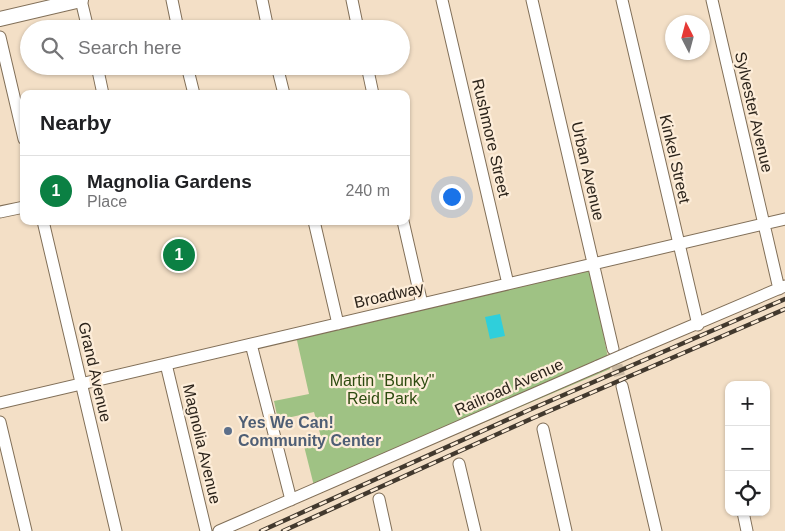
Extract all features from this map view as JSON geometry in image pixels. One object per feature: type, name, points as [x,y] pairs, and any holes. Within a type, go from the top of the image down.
[{"type":"main road","points":[[0,19],[81,0]]},
{"type":"street","points":[[81,0],[86,20]]},
{"type":"street","points":[[172,0],[176,20]]},
{"type":"street","points":[[262,0],[266,20]]},
{"type":"street","points":[[352,0],[356,20]]},
{"type":"street","name":"Rushmore Street","points":[[442,0],[508,284]]},
{"type":"street","name":"Urban Avenue","points":[[532,0],[613,349]]},
{"type":"street","name":"Kinkel Street","points":[[622,0],[698,325]]},
{"type":"street","name":"Sylvester Avenue","points":[[712,0],[764,224],[782,288]]},
{"type":"street","points":[[0,37],[20,122]]},
{"type":"street","points":[[99,75],[102,90]]},
{"type":"street","points":[[189,75],[193,90]]},
{"type":"street","points":[[279,75],[283,90]]},
{"type":"street","points":[[369,75],[373,90]]},
{"type":"street","points":[[0,212],[20,208]]},
{"type":"street","name":"Broadway","points":[[0,403],[785,219]]},
{"type":"street","name":"Grand Avenue","points":[[44,225],[116,531]]},
{"type":"street","points":[[315,225],[338,324]]},
{"type":"street","points":[[404,225],[422,304]]},
{"type":"street","name":"Railroad Avenue","points":[[219,531],[782,288]]},
{"type":"street","points":[[251,344],[291,500]]},
{"type":"street","name":"Magnolia Avenue","points":[[166,364],[206,531]]},
{"type":"street","points":[[622,386],[656,531]]},
{"type":"street","points":[[0,422],[26,531]]},
{"type":"street","points":[[543,429],[566,531]]},
{"type":"street","points":[[459,464],[475,531]]},
{"type":"street","points":[[379,499],[386,531]]},
{"type":"street","points":[[744,516],[747,531]]},
{"type":"green space","name":"Martin \"Bunky\" Reid Park","points":[[591,268],[610,369],[316,494],[303,442],[321,437],[314,412],[278,420],[274,401],[309,394],[296,336]]},
{"type":"water","points":[[500,314],[505,336],[490,339],[485,317]]},
{"type":"tunnel","points":[[613,349],[622,386]]},
{"type":"railway","points":[[261,531],[529,410],[785,299]]},
{"type":"railway","points":[[283,531],[533,418],[785,309]]},
{"type":"place","name":"Magnolia Gardens","points":[[179,255]]},
{"type":"place","name":"Yes We Can! Community Center","points":[[228,431]]}]
